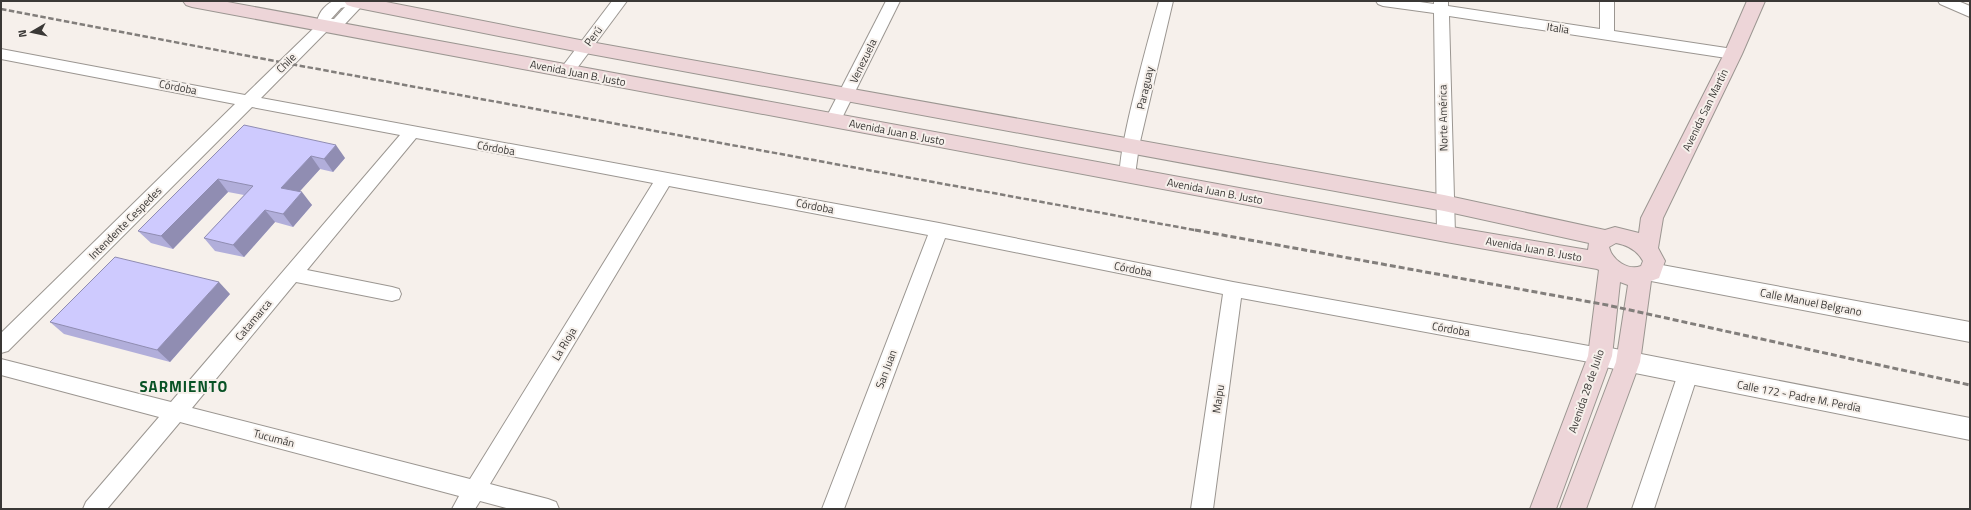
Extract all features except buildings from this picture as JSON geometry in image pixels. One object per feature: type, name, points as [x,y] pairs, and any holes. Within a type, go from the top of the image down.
[{"type":"main road","name":"Avenida Juan B. Justo","points":[[192,1],[1606,264],[1625,275],[1648,264]]},
{"type":"main road","points":[[353,1],[585,47],[1444,203],[1609,237],[1632,238],[1648,264],[1628,362],[1573,509]]},
{"type":"main road","name":"Avenida San Martín","points":[[1648,264],[1652,218],[1733,54],[1756,1]]},
{"type":"main road","points":[[1609,237],[1652,218]]},
{"type":"main road","name":"Avenida 28 de Julio","points":[[1543,509],[1600,356],[1606,264],[1598,248],[1599,242],[1609,237]]},
{"type":"street","name":"Chile","points":[[249,100],[324,26],[339,22],[353,8],[347,1]]},
{"type":"street","name":"Perú","points":[[567,71],[620,1]]},
{"type":"street","name":"Venezuela","points":[[833,120],[892,1]]},
{"type":"street","name":"Paraguay","points":[[1127,175],[1131,146],[1166,1]]},
{"type":"street","name":"Italia","points":[[1383,1],[1441,6],[1607,36],[1733,54]]},
{"type":"street","points":[[1607,1],[1607,36]]},
{"type":"street","points":[[1945,1],[1970,12]]},
{"type":"street","name":"Norte América","points":[[1441,6],[1444,203],[1446,234]]},
{"type":"street","name":"Córdoba","points":[[2,55],[665,178],[939,230],[1233,289],[1628,362]]},
{"type":"street","name":"Intendente Cespedes","points":[[1,345],[249,100]]},
{"type":"street","name":"Catamarca","points":[[94,509],[412,132]]},
{"type":"street","name":"La Rioja","points":[[463,509],[665,178]]},
{"type":"street","name":"San Juan","points":[[833,509],[939,230]]},
{"type":"street","points":[[1648,264],[1970,321]]},
{"type":"street","name":"Calle Manuel Belgrano","points":[[1648,264],[1970,332]]},
{"type":"street","points":[[292,274],[392,294]]},
{"type":"street","name":"Maipu","points":[[1202,509],[1233,289]]},
{"type":"street","name":"Calle 172 - Padre M. Perdía","points":[[1628,362],[1970,429]]},
{"type":"street","name":"Tucumán","points":[[1,367],[548,509]]},
{"type":"street","points":[[1643,509],[1688,374]]},
{"type":"railway","points":[[1,9],[285,63],[1200,231]]},
{"type":"railway","points":[[1195,230],[1607,305],[1970,385]]},
{"type":"district","name":"SARMIENTO","points":[[184,386]]}]
